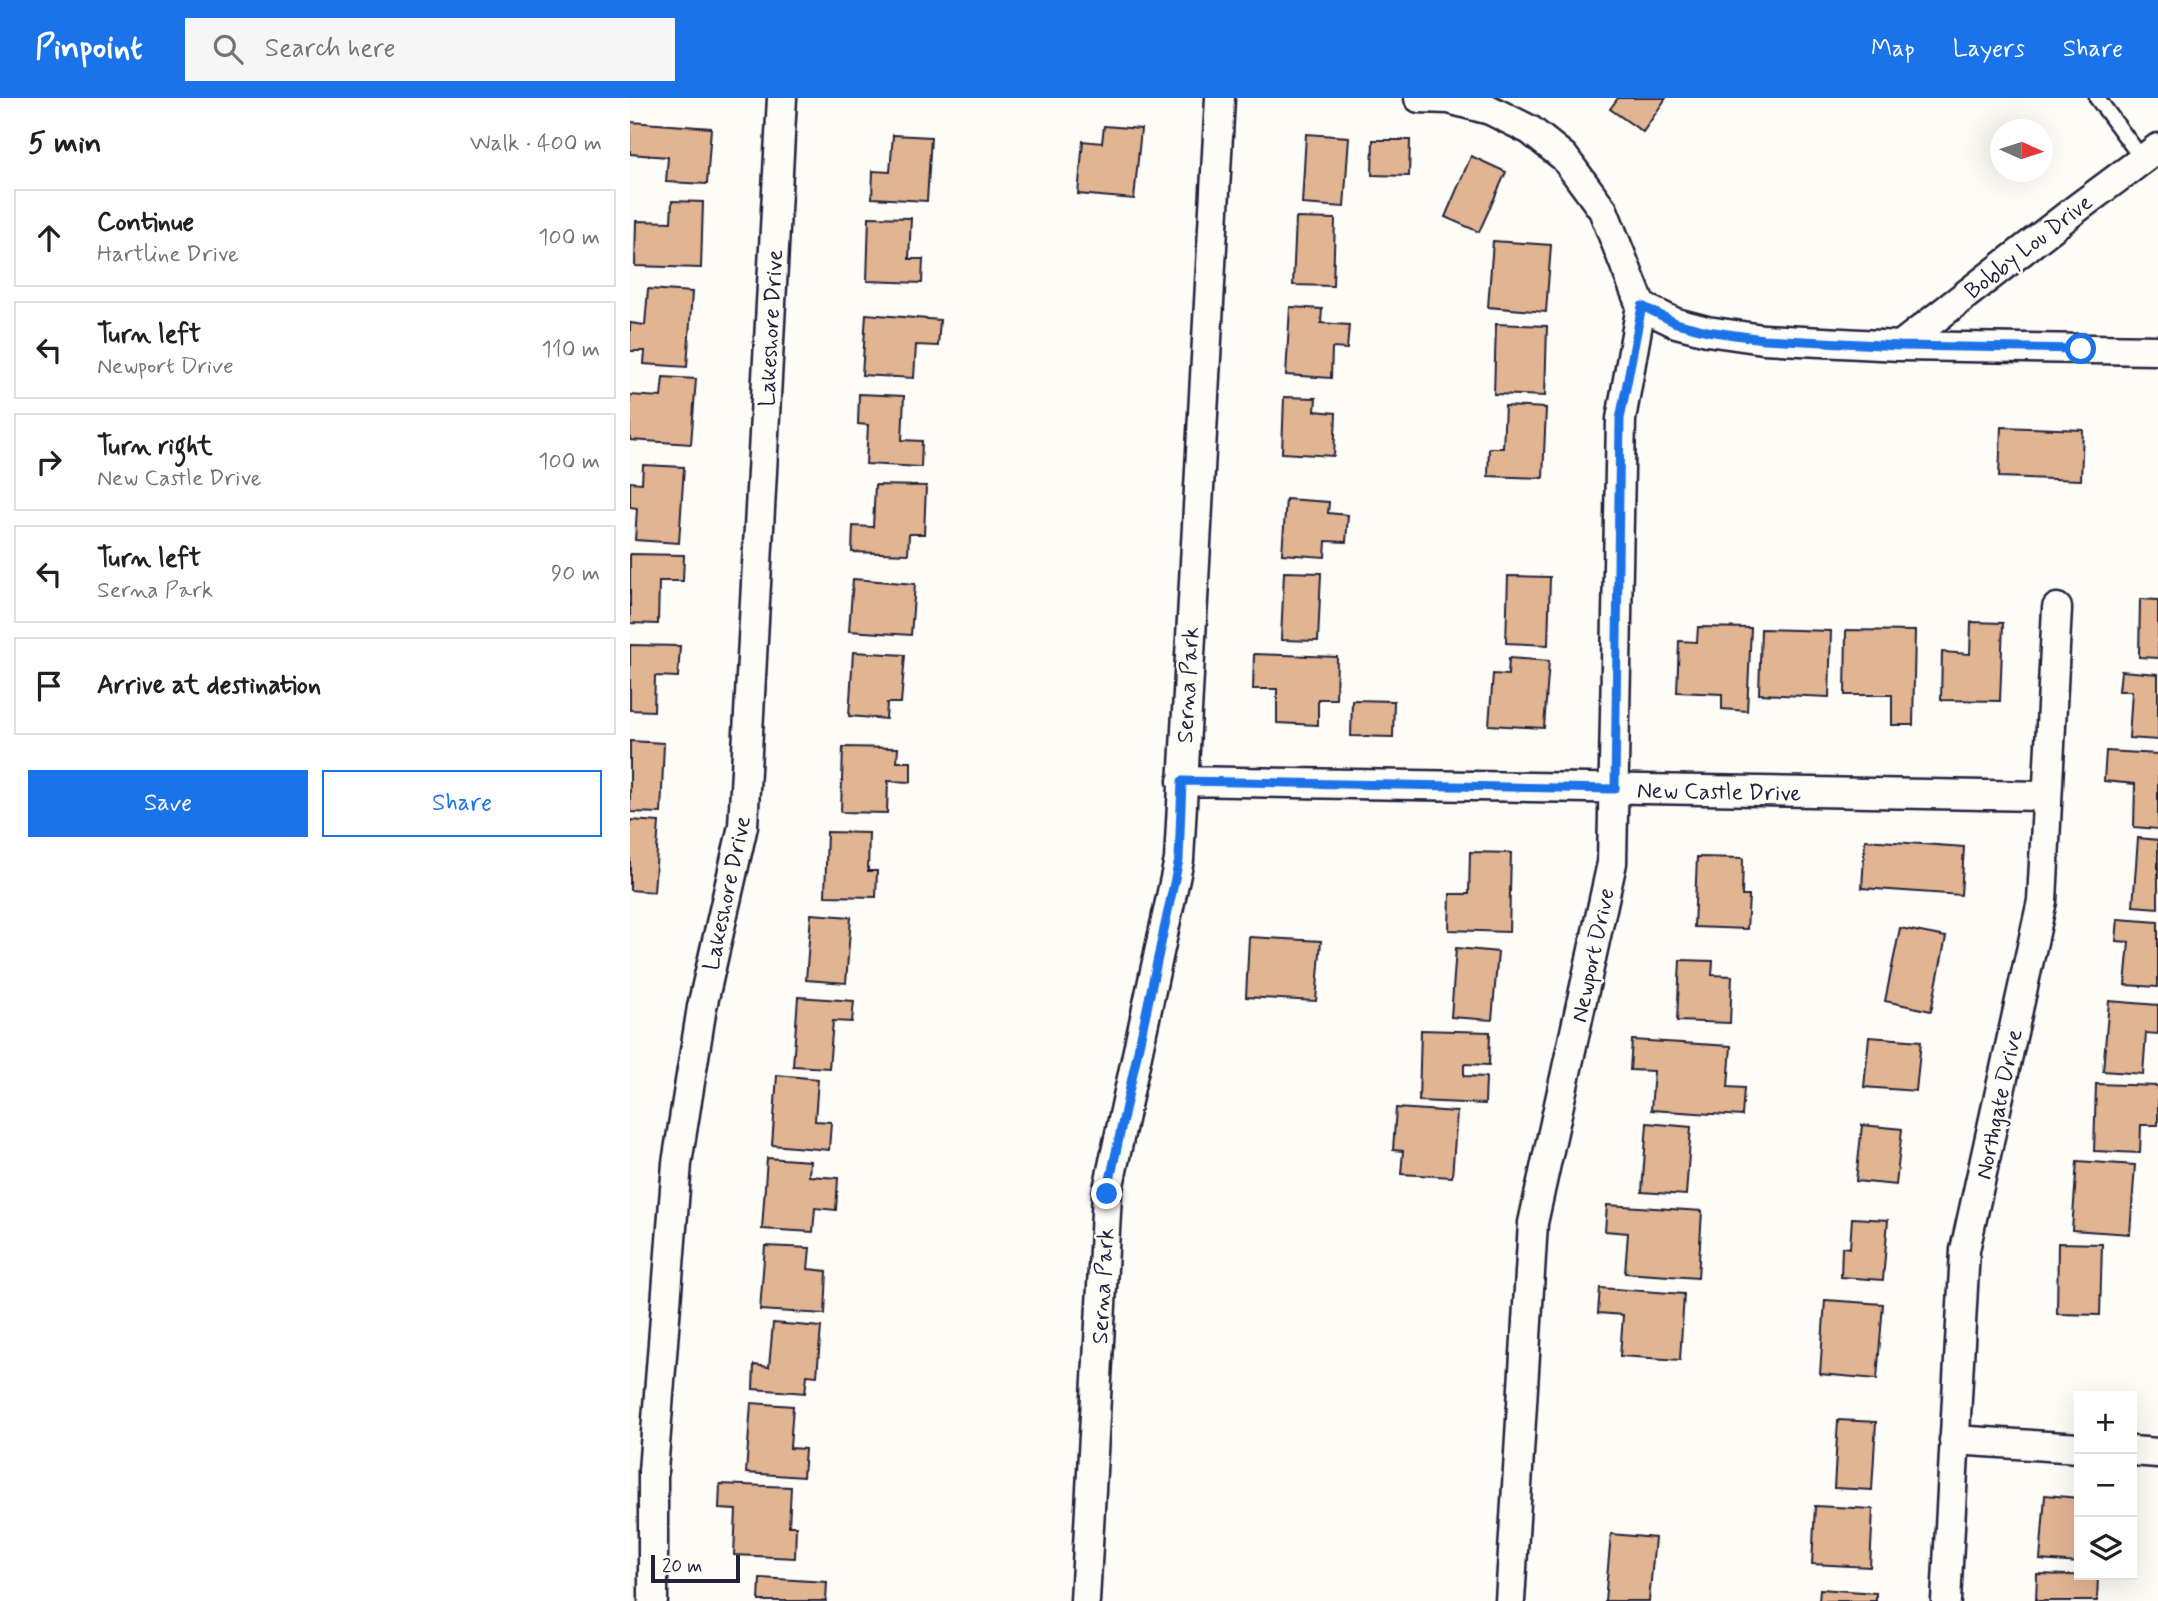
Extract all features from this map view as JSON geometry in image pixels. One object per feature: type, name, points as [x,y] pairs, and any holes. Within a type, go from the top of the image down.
[{"type":"street","name":"Lakeshore Drive","points":[[645,1597],[677,1163],[702,1007],[743,826],[782,98]]},
{"type":"street","name":"Serna Park","points":[[1085,1601],[1107,1194],[1179,860],[1220,98]]},
{"type":"street","points":[[1419,98],[1449,99],[1490,110],[1530,130],[1564,157],[1604,211],[1642,306],[1676,323],[1707,331],[1763,339],[1900,346],[2158,350]]},
{"type":"street","name":"Bobby Lou Drive","points":[[1900,346],[2150,154]]},
{"type":"street","name":"Newport Drive","points":[[1510,1601],[1533,1223],[1612,863],[1620,419],[1642,306]]},
{"type":"street","name":"Northgate Drive","points":[[1946,1601],[1965,1250],[2042,901],[2057,608]]},
{"type":"street","name":"New Castle Drive","points":[[1182,781],[2046,796]]},
{"type":"street","points":[[1954,1440],[2074,1448]]},
{"type":"street","points":[[2137,1451],[2158,1453]]},
{"type":"lane","points":[[2096,98],[2150,154]]},
{"type":"building","points":[[1618,98],[1666,98],[1643,132],[1610,109]]},
{"type":"building","points":[[630,122],[711,128],[707,184],[666,182],[668,157],[630,154]]},
{"type":"building","points":[[1104,126],[1141,129],[1134,199],[1078,194],[1083,141],[1102,143]]},
{"type":"building","points":[[1306,134],[1349,137],[1344,207],[1302,204]]},
{"type":"building","points":[[893,135],[931,137],[927,201],[872,198],[873,171],[890,172]]},
{"type":"building","points":[[1373,140],[1410,140],[1409,176],[1372,175]]},
{"type":"building","points":[[1471,156],[1506,172],[1479,232],[1445,217]]},
{"type":"building","points":[[672,201],[703,202],[701,268],[635,266],[636,221],[671,222]]},
{"type":"building","points":[[869,217],[911,218],[909,259],[923,259],[922,283],[867,281]]},
{"type":"building","points":[[1296,218],[1335,219],[1333,286],[1293,285]]},
{"type":"building","points":[[1493,241],[1551,245],[1546,312],[1488,307]]},
{"type":"building","points":[[648,289],[692,292],[687,367],[644,364],[645,351],[630,351],[630,323],[645,325]]},
{"type":"building","points":[[1290,307],[1322,309],[1321,323],[1349,325],[1347,349],[1332,348],[1331,378],[1286,375]]},
{"type":"building","points":[[866,314],[940,320],[938,346],[916,345],[914,378],[862,375]]},
{"type":"building","points":[[1496,324],[1547,326],[1545,396],[1494,394]]},
{"type":"building","points":[[663,377],[696,379],[691,444],[630,440],[630,395],[661,397]]},
{"type":"building","points":[[859,394],[904,396],[902,440],[922,441],[921,467],[866,464],[868,425],[858,424]]},
{"type":"building","points":[[1284,397],[1316,398],[1315,411],[1336,413],[1334,456],[1282,453]]},
{"type":"building","points":[[1505,406],[1546,408],[1543,478],[1488,476],[1489,448],[1503,448]]},
{"type":"building","points":[[2001,427],[2083,430],[2081,480],[1999,477]]},
{"type":"building","points":[[643,465],[684,467],[679,543],[635,540],[637,508],[630,507],[630,482],[642,483]]},
{"type":"building","points":[[875,485],[926,486],[924,534],[909,534],[908,554],[852,552],[853,526],[873,527]]},
{"type":"building","points":[[1286,499],[1329,502],[1328,513],[1348,515],[1346,542],[1326,541],[1325,557],[1282,554]]},
{"type":"building","points":[[630,554],[684,555],[683,581],[659,581],[658,624],[630,623]]},
{"type":"building","points":[[1284,572],[1321,573],[1318,641],[1281,640]]},
{"type":"building","points":[[1508,576],[1550,577],[1548,645],[1506,643]]},
{"type":"building","points":[[853,579],[915,584],[911,635],[849,631]]},
{"type":"building","points":[[2140,599],[2158,600],[2158,658],[2139,657]]},
{"type":"building","points":[[1971,622],[2003,623],[2000,701],[1941,700],[1942,652],[1970,654]]},
{"type":"building","points":[[1698,627],[1751,628],[1747,711],[1722,709],[1722,694],[1677,692],[1679,641],[1697,642]]},
{"type":"building","points":[[1761,629],[1831,631],[1829,697],[1759,694]]},
{"type":"building","points":[[1846,630],[1915,631],[1913,725],[1892,725],[1892,695],[1845,695]]},
{"type":"building","points":[[630,645],[680,646],[678,677],[655,676],[654,711],[630,710]]},
{"type":"building","points":[[853,652],[905,655],[901,703],[887,703],[886,719],[849,716]]},
{"type":"building","points":[[1254,654],[1337,657],[1336,699],[1318,699],[1318,725],[1277,723],[1277,689],[1253,689]]},
{"type":"building","points":[[1509,658],[1549,661],[1544,728],[1489,725],[1493,674],[1508,675]]},
{"type":"building","points":[[2121,671],[2158,674],[2158,740],[2129,738],[2132,691],[2119,691]]},
{"type":"building","points":[[1352,700],[1394,701],[1393,737],[1351,736]]},
{"type":"building","points":[[630,741],[664,743],[661,813],[630,812]]},
{"type":"building","points":[[843,747],[898,748],[897,762],[911,762],[911,782],[888,781],[887,813],[841,812]]},
{"type":"building","points":[[2106,751],[2158,754],[2158,829],[2134,827],[2135,784],[2104,781]]},
{"type":"building","points":[[630,820],[659,822],[654,892],[630,890]]},
{"type":"building","points":[[827,832],[869,833],[868,871],[877,871],[876,897],[825,896]]},
{"type":"building","points":[[2138,838],[2158,840],[2158,908],[2133,906]]},
{"type":"building","points":[[1865,840],[1964,847],[1961,895],[1862,888]]},
{"type":"building","points":[[1470,852],[1511,853],[1509,932],[1449,930],[1450,894],[1469,894]]},
{"type":"building","points":[[1697,857],[1743,858],[1742,896],[1749,896],[1747,929],[1694,927]]},
{"type":"building","points":[[811,914],[851,917],[846,983],[806,980]]},
{"type":"building","points":[[2118,919],[2158,922],[2158,987],[2125,985],[2129,942],[2116,941]]},
{"type":"building","points":[[1900,928],[1946,937],[1931,1011],[1885,1001]]},
{"type":"building","points":[[1249,937],[1321,941],[1316,1001],[1246,997]]},
{"type":"building","points":[[1456,948],[1498,952],[1492,1020],[1451,1017]]},
{"type":"building","points":[[1680,960],[1713,961],[1712,975],[1732,976],[1730,1023],[1677,1021]]},
{"type":"building","points":[[798,997],[854,1001],[852,1022],[833,1021],[829,1068],[793,1066]]},
{"type":"building","points":[[2109,1001],[2158,1005],[2158,1034],[2146,1033],[2143,1074],[2103,1071]]},
{"type":"building","points":[[1421,1030],[1490,1032],[1489,1065],[1464,1064],[1464,1076],[1486,1077],[1485,1104],[1419,1101]]},
{"type":"building","points":[[1869,1037],[1921,1041],[1916,1091],[1864,1087]]},
{"type":"building","points":[[1632,1040],[1731,1046],[1728,1087],[1744,1088],[1742,1116],[1651,1110],[1654,1071],[1630,1070]]},
{"type":"building","points":[[777,1075],[818,1079],[815,1121],[831,1122],[829,1150],[772,1145]]},
{"type":"building","points":[[2096,1084],[2158,1086],[2158,1125],[2141,1125],[2140,1153],[2094,1151]]},
{"type":"building","points":[[1396,1108],[1457,1112],[1452,1177],[1401,1174],[1403,1151],[1393,1150]]},
{"type":"building","points":[[1647,1123],[1691,1127],[1686,1195],[1642,1192]]},
{"type":"building","points":[[1862,1125],[1902,1129],[1896,1185],[1856,1181]]},
{"type":"building","points":[[767,1158],[810,1161],[809,1176],[838,1178],[836,1210],[815,1208],[813,1232],[762,1229]]},
{"type":"building","points":[[2077,1161],[2135,1165],[2130,1234],[2072,1230]]},
{"type":"building","points":[[1607,1205],[1702,1211],[1698,1278],[1625,1273],[1628,1233],[1605,1231]]},
{"type":"building","points":[[1852,1218],[1888,1220],[1883,1280],[1841,1277],[1842,1247],[1850,1248]]},
{"type":"building","points":[[2058,1243],[2102,1244],[2100,1315],[2057,1314]]},
{"type":"building","points":[[765,1246],[810,1248],[808,1269],[827,1271],[825,1314],[760,1310]]},
{"type":"building","points":[[1600,1288],[1684,1294],[1680,1360],[1620,1356],[1623,1315],[1598,1313]]},
{"type":"building","points":[[1825,1300],[1883,1304],[1877,1379],[1820,1374]]},
{"type":"building","points":[[773,1323],[821,1327],[817,1376],[807,1375],[805,1393],[753,1389],[754,1365],[769,1367]]},
{"type":"building","points":[[751,1403],[793,1406],[790,1448],[805,1449],[803,1477],[746,1473]]},
{"type":"building","points":[[1838,1420],[1876,1422],[1872,1490],[1834,1488]]},
{"type":"building","points":[[720,1484],[791,1487],[789,1526],[796,1526],[795,1558],[734,1555],[736,1510],[719,1509]]},
{"type":"building","points":[[2045,1495],[2074,1498],[2074,1563],[2040,1560]]},
{"type":"building","points":[[1815,1506],[1873,1509],[1870,1567],[1812,1564]]},
{"type":"building","points":[[1611,1534],[1655,1538],[1649,1601],[1605,1601]]},
{"type":"building","points":[[2037,1574],[2074,1575],[2074,1580],[2098,1580],[2097,1601],[2036,1601]]},
{"type":"building","points":[[760,1578],[827,1582],[826,1601],[759,1601]]},
{"type":"building","points":[[1820,1589],[1876,1593],[1876,1601],[1819,1601]]},
{"type":"route","points":[[1107,1194],[1179,860],[1182,781],[1615,789],[1620,419],[1642,306],[1676,323],[1707,331],[1763,339],[1900,346],[2081,349]]}]
